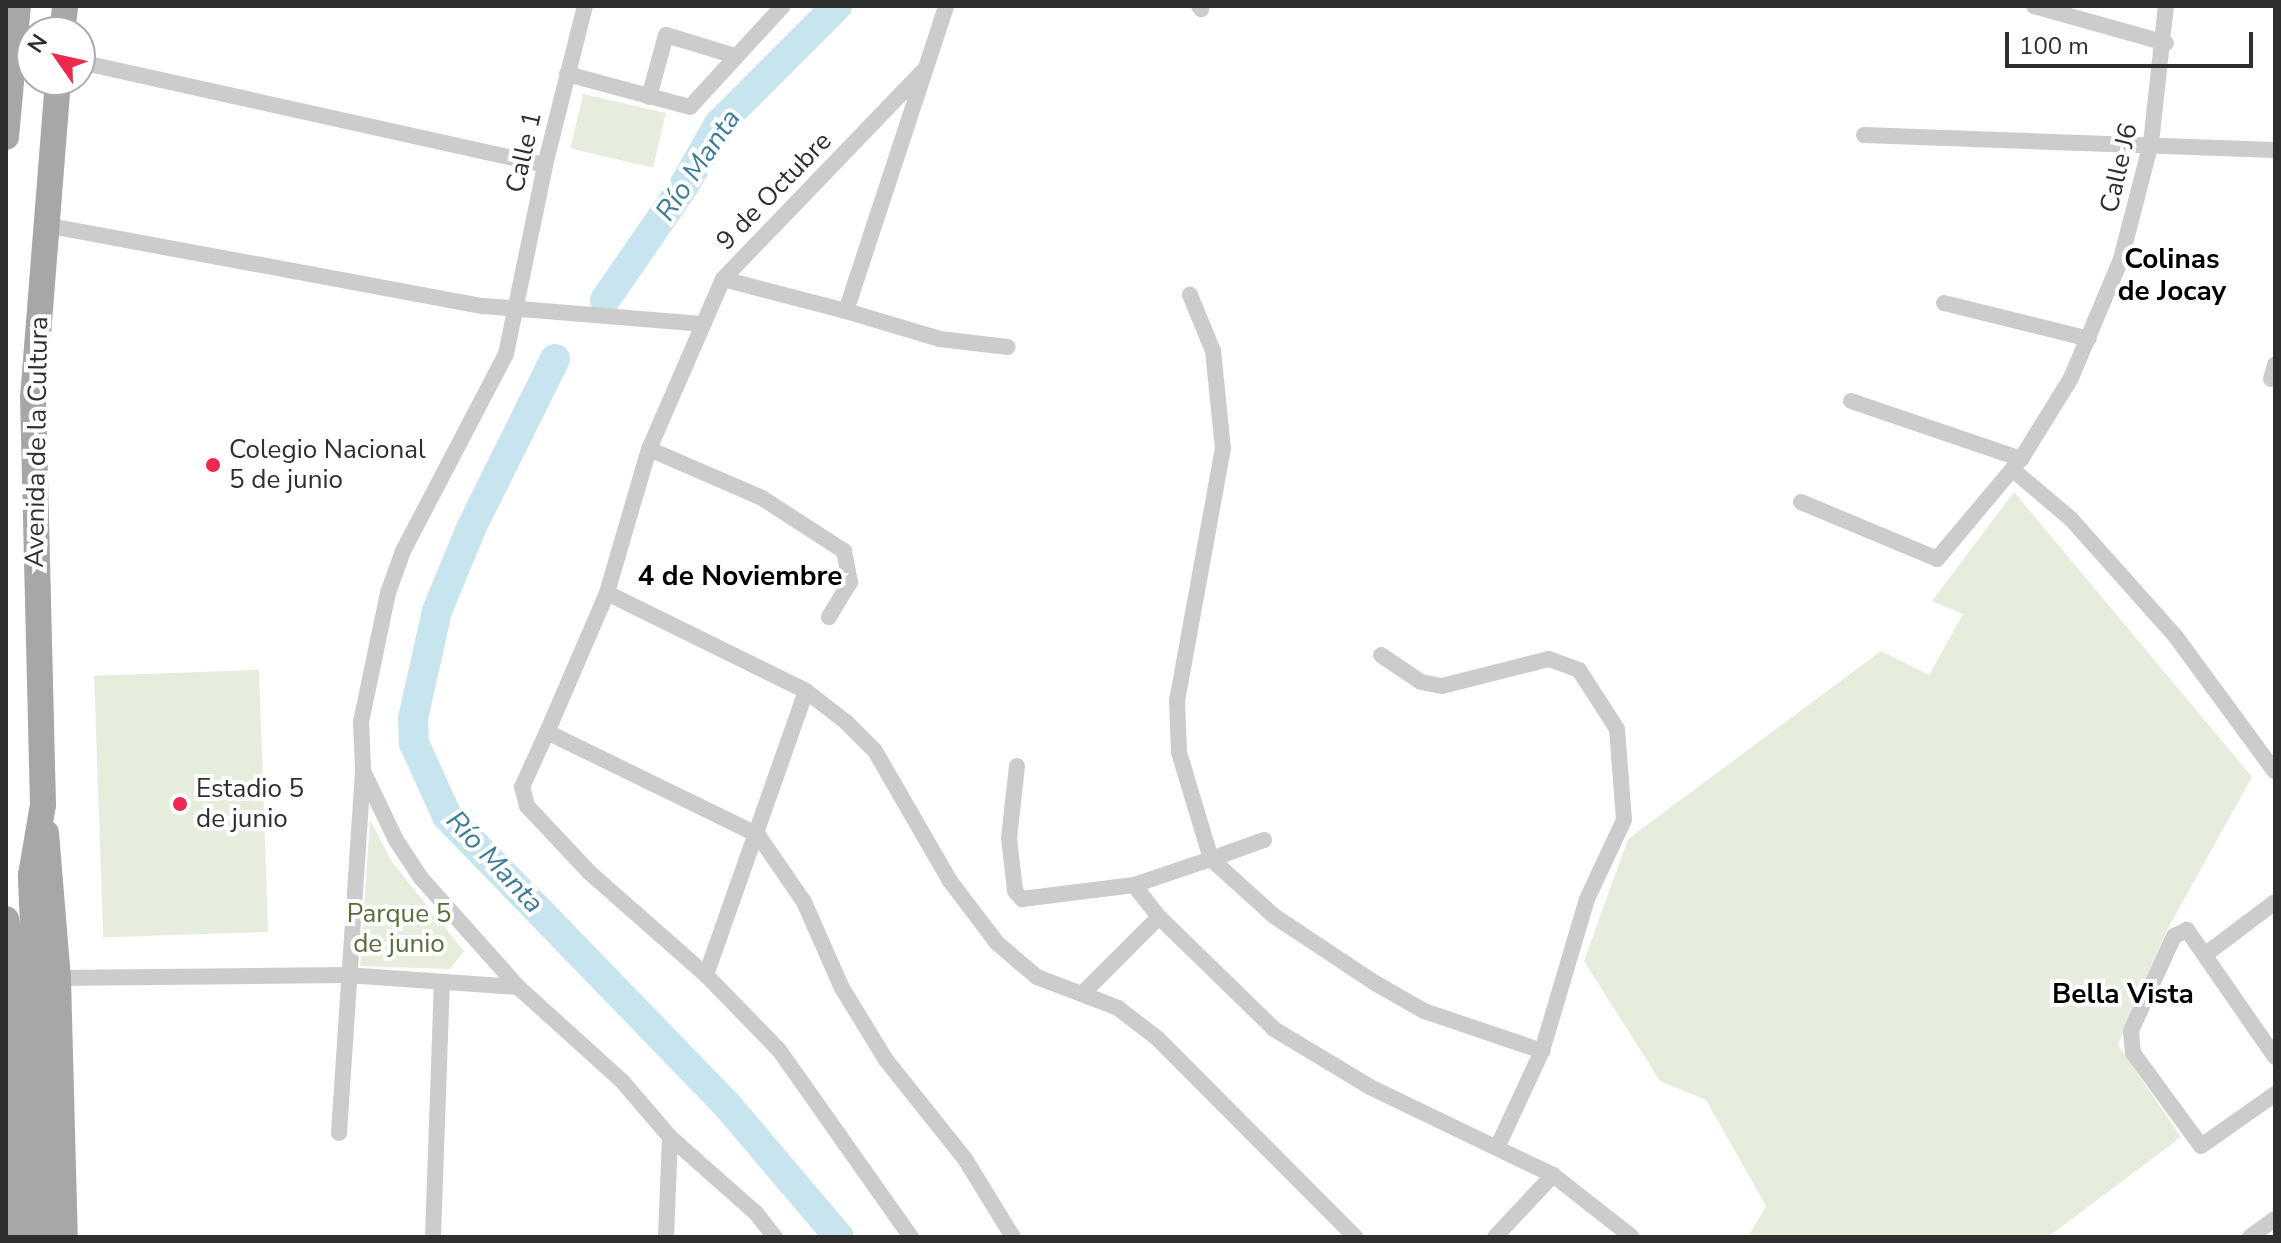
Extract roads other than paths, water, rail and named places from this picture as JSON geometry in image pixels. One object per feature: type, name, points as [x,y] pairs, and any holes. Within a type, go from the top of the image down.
[{"type":"main road","points":[[6,137],[18,6]]},
{"type":"main road","name":"Avenida de la Cultura","points":[[57,96],[45,225],[32,488],[43,805],[58,978],[65,1237]]},
{"type":"main road","name":"Avenida de la Cultura","points":[[21,1237],[24,952],[31,875],[43,805]]},
{"type":"main road","name":"Avenida de la Cultura","points":[[6,919],[24,952],[46,1237]]},
{"type":"street","name":"Calle 1","points":[[339,1133],[346,975],[363,769],[361,722],[394,572],[506,354],[545,165],[585,6]]},
{"type":"street","points":[[567,74],[690,107],[783,6]]},
{"type":"street","name":"9 de Octubre","points":[[924,70],[723,279],[846,311],[946,6]]},
{"type":"street","points":[[2034,6],[2166,43]]},
{"type":"street","name":"Calle J6","points":[[1801,502],[1937,559],[2017,464],[2055,409],[2089,339],[2121,259],[2151,143],[2166,43],[2166,6]]},
{"type":"street","points":[[649,97],[666,35],[735,56]]},
{"type":"street","points":[[96,66],[545,165]]},
{"type":"street","points":[[1864,135],[2151,143],[2275,150]]},
{"type":"street","points":[[45,225],[515,309],[701,324]]},
{"type":"street","points":[[723,279],[649,449],[607,593],[522,787],[527,806],[590,873],[706,975],[779,1050],[911,1237]]},
{"type":"street","points":[[1190,295],[1213,351],[1223,449],[1177,701],[1179,752],[1211,859],[1274,916],[1375,983],[1424,1011],[1542,1051]]},
{"type":"street","points":[[1944,303],[2089,339]]},
{"type":"street","points":[[846,311],[940,339],[1008,347]]},
{"type":"street","points":[[1851,401],[2017,464],[2071,519],[2176,637],[2275,772]]},
{"type":"street","points":[[649,449],[762,498],[844,551],[850,582],[829,617]]},
{"type":"street","points":[[607,593],[806,691],[875,751],[950,881],[997,943],[1037,977],[1118,1008],[1157,1038],[1355,1237]]},
{"type":"street","points":[[1381,655],[1421,682],[1442,686],[1549,659],[1579,670],[1617,729],[1624,820],[1587,899],[1542,1051],[1498,1146]]},
{"type":"street","points":[[706,975],[758,835],[806,691]]},
{"type":"street","points":[[547,732],[758,835],[804,902],[842,988],[886,1060],[965,1159],[1013,1237]]},
{"type":"street","points":[[1017,766],[1009,838],[1015,891],[1022,899],[1134,885],[1264,840]]},
{"type":"street","points":[[363,769],[396,840],[421,878],[518,987],[622,1081],[670,1137],[756,1213],[775,1237]]},
{"type":"street","points":[[1134,885],[1159,917],[1274,1029],[1370,1087],[1553,1175],[1632,1237]]},
{"type":"street","points":[[2206,954],[2275,902]]},
{"type":"street","points":[[1083,993],[1159,917]]},
{"type":"street","points":[[2275,1057],[2187,930],[2174,936],[2131,1031],[2129,1047],[2201,1146],[2275,1094]]},
{"type":"street","points":[[58,978],[346,975],[518,987]]},
{"type":"street","points":[[433,1237],[442,982]]},
{"type":"street","points":[[666,1237],[670,1137]]},
{"type":"street","points":[[1495,1237],[1553,1175]]},
{"type":"street","points":[[2250,1237],[2275,1219]]},
{"type":"waterway","name":"Río Manta","points":[[605,300],[685,184],[719,124],[837,6]]},
{"type":"waterway","name":"Río Manta","points":[[555,359],[472,526],[437,611],[413,718],[414,743],[447,816],[727,1105],[839,1237]]},
{"type":"place","name":"Colegio Nacional 5 de junio","points":[[213,465]]},
{"type":"place","name":"Estadio 5 de junio","points":[[180,804]]},
{"type":"district","name":"Colinas de Jocay","points":[[2172,275]]},
{"type":"district","name":"4 de Noviembre","points":[[740,576]]},
{"type":"district","name":"Bella Vista","points":[[2123,994]]},
{"type":"park label","name":"Parque 5 de junio","points":[[399,929]]}]
